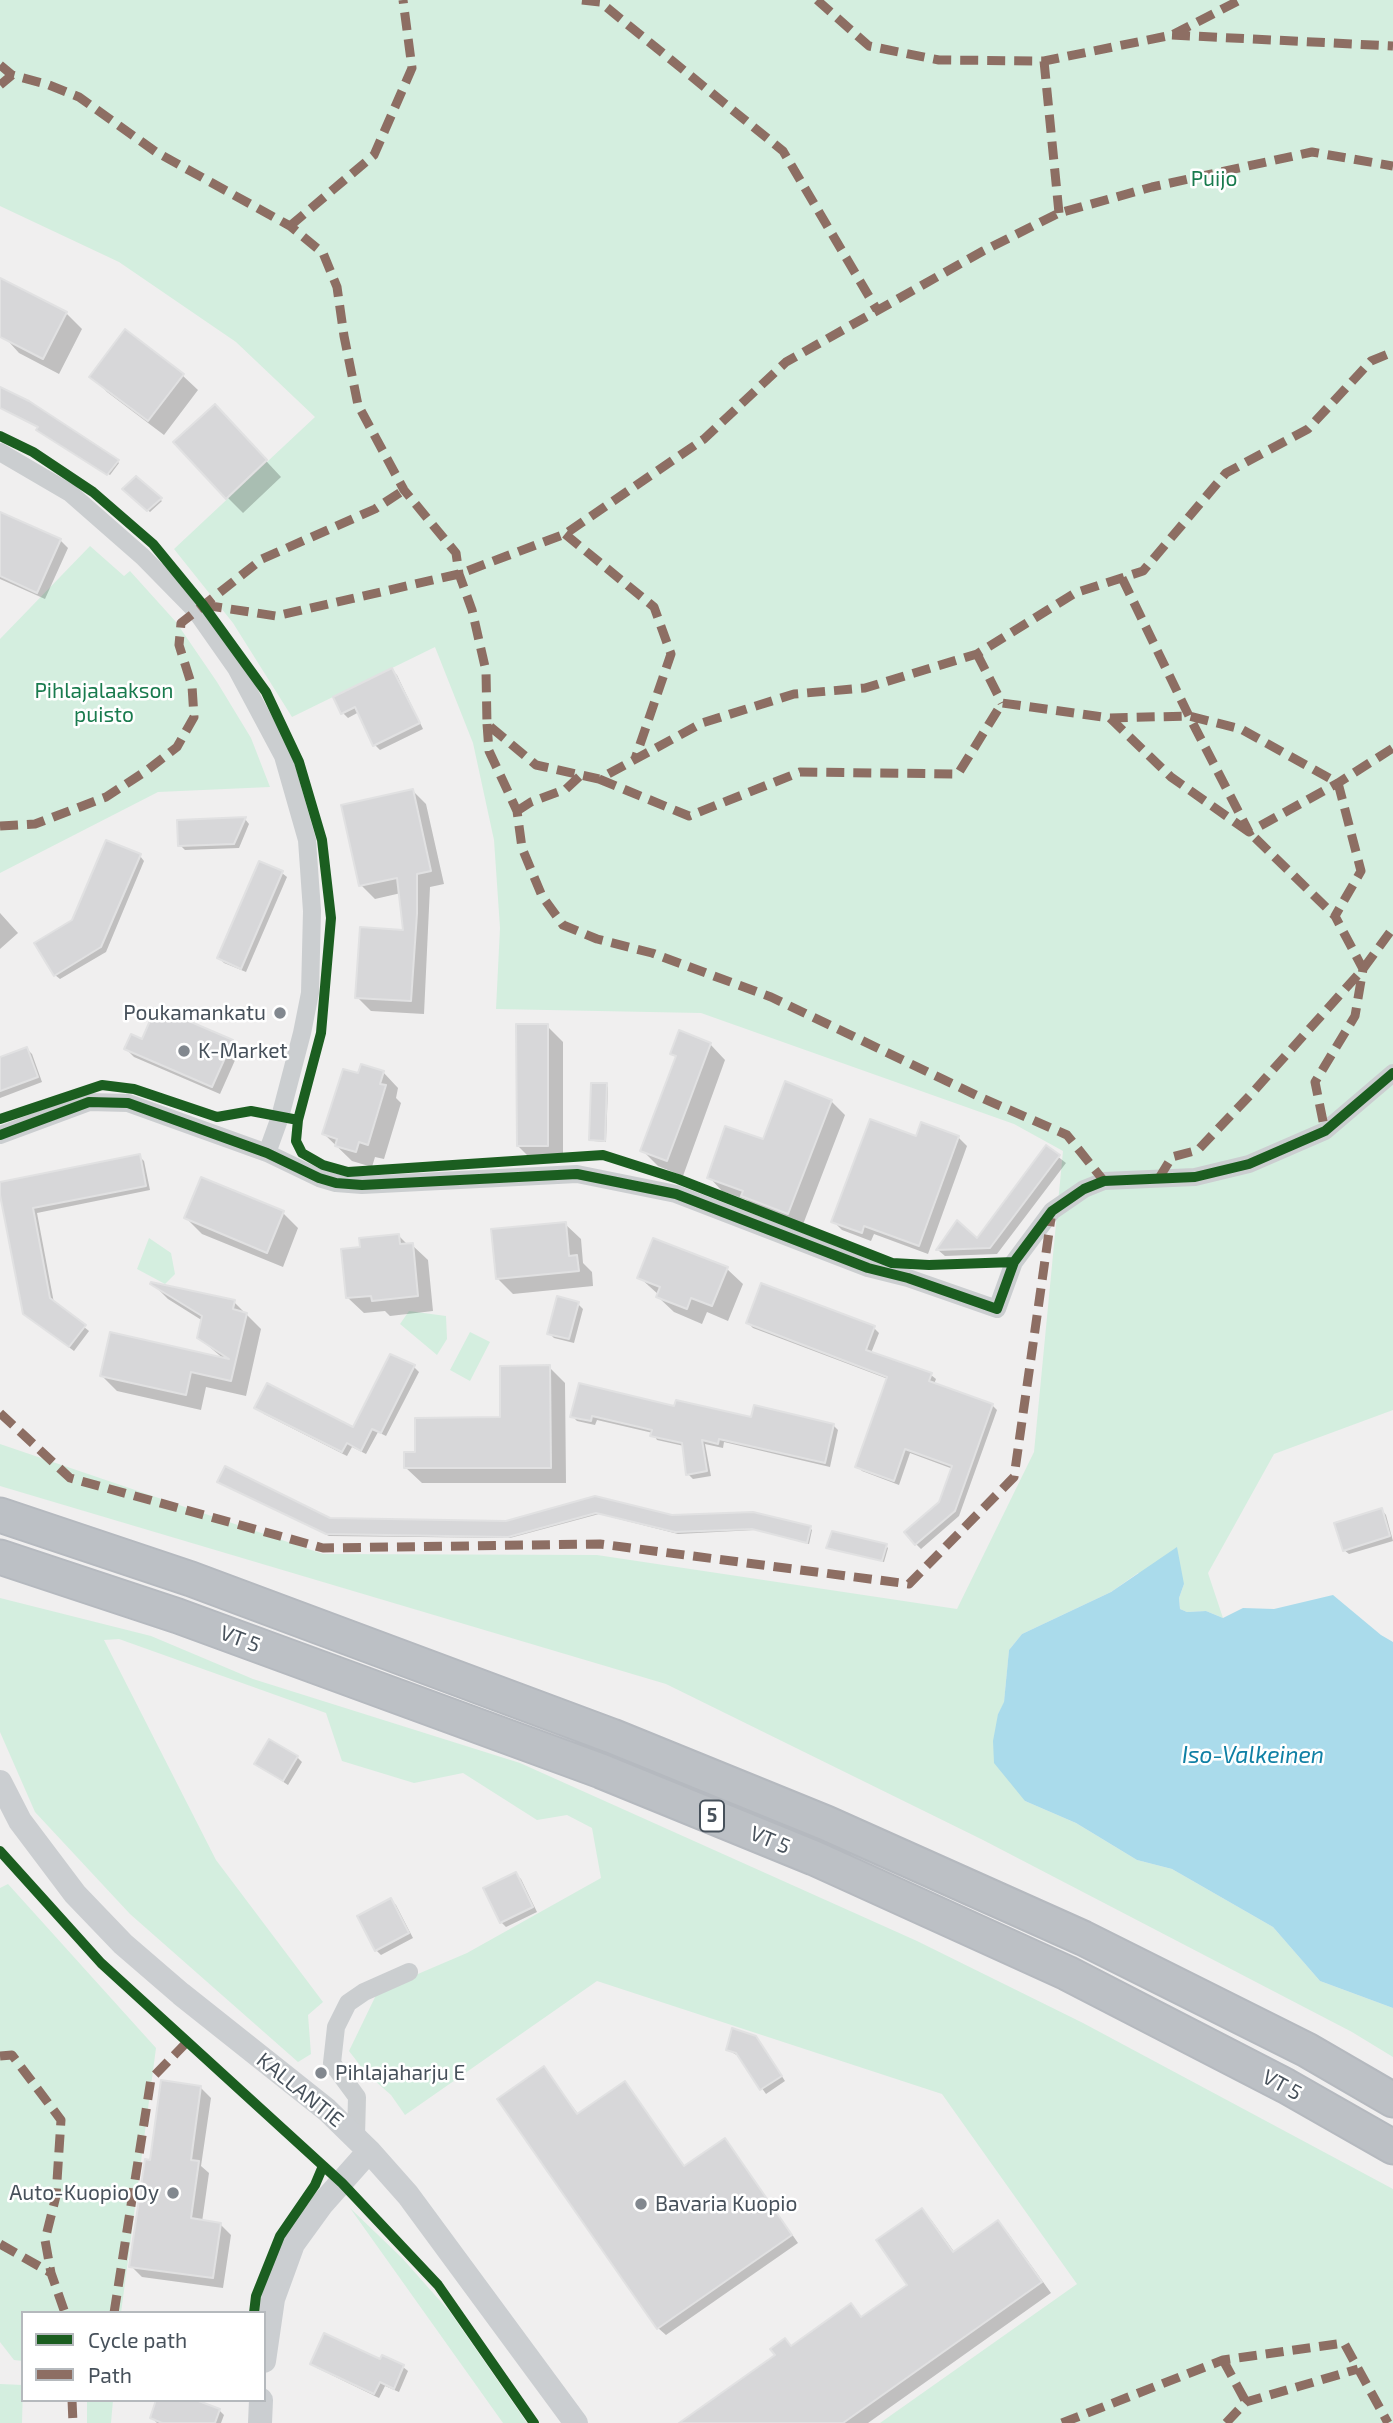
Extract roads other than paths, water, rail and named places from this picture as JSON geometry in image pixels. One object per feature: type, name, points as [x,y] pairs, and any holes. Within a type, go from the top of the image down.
[{"type":"highway","name":"VT 5","points":[[0,1515],[204,1584],[612,1736],[826,1823],[1083,1938],[1307,2050],[1393,2100]]},
{"type":"highway","name":"VT 5","points":[[0,1557],[178,1616],[601,1771],[814,1858],[1067,1973],[1286,2086],[1393,2147]]},
{"type":"main road","name":"KALLANTIE","points":[[0,1782],[20,1821],[67,1884],[123,1944],[363,2144],[408,2195],[576,2423]]},
{"type":"main road","points":[[266,2347],[273,2299],[293,2244],[363,2144]]},
{"type":"main road","points":[[260,2423],[261,2402]]},
{"type":"street","points":[[0,452],[70,493],[143,557],[195,611],[236,668],[283,756],[307,840],[312,911],[310,993],[280,1117],[267,1153]]},
{"type":"street","points":[[0,1135],[89,1102],[128,1103],[267,1153],[319,1178],[336,1183],[362,1185],[576,1174],[676,1194],[868,1268],[908,1278],[997,1310],[1014,1262],[1052,1211],[1084,1189],[1104,1181],[1195,1177],[1249,1164],[1325,1131],[1393,1073]]},
{"type":"street","points":[[363,2144],[357,2097],[332,2063],[336,2027],[348,2003],[364,1992],[409,1972]]},
{"type":"water","name":"Iso-Valkeinen","points":[[1177,1547],[1184,1584],[1179,1598],[1180,1609],[1187,1612],[1206,1611],[1223,1618],[1243,1608],[1274,1609],[1333,1595],[1393,1642],[1393,2008],[1320,1981],[1273,1927],[1172,1869],[1137,1860],[1076,1823],[1025,1801],[994,1763],[993,1741],[998,1714],[1004,1702],[1009,1650],[1022,1634],[1111,1592]]},
{"type":"place","name":"Poukamankatu","points":[[280,1013]]},
{"type":"place","name":"K-Market","points":[[184,1051]]},
{"type":"place","name":"Pihlajaharju E","points":[[321,2073]]},
{"type":"place","name":"Auto-Kuopio Oy","points":[[173,2193]]},
{"type":"place","name":"Bavaria Kuopio","points":[[641,2204]]},
{"type":"park label","name":"Puijo","points":[[1214,179]]},
{"type":"park label","name":"Pihlajalaakson puisto","points":[[104,703]]}]
